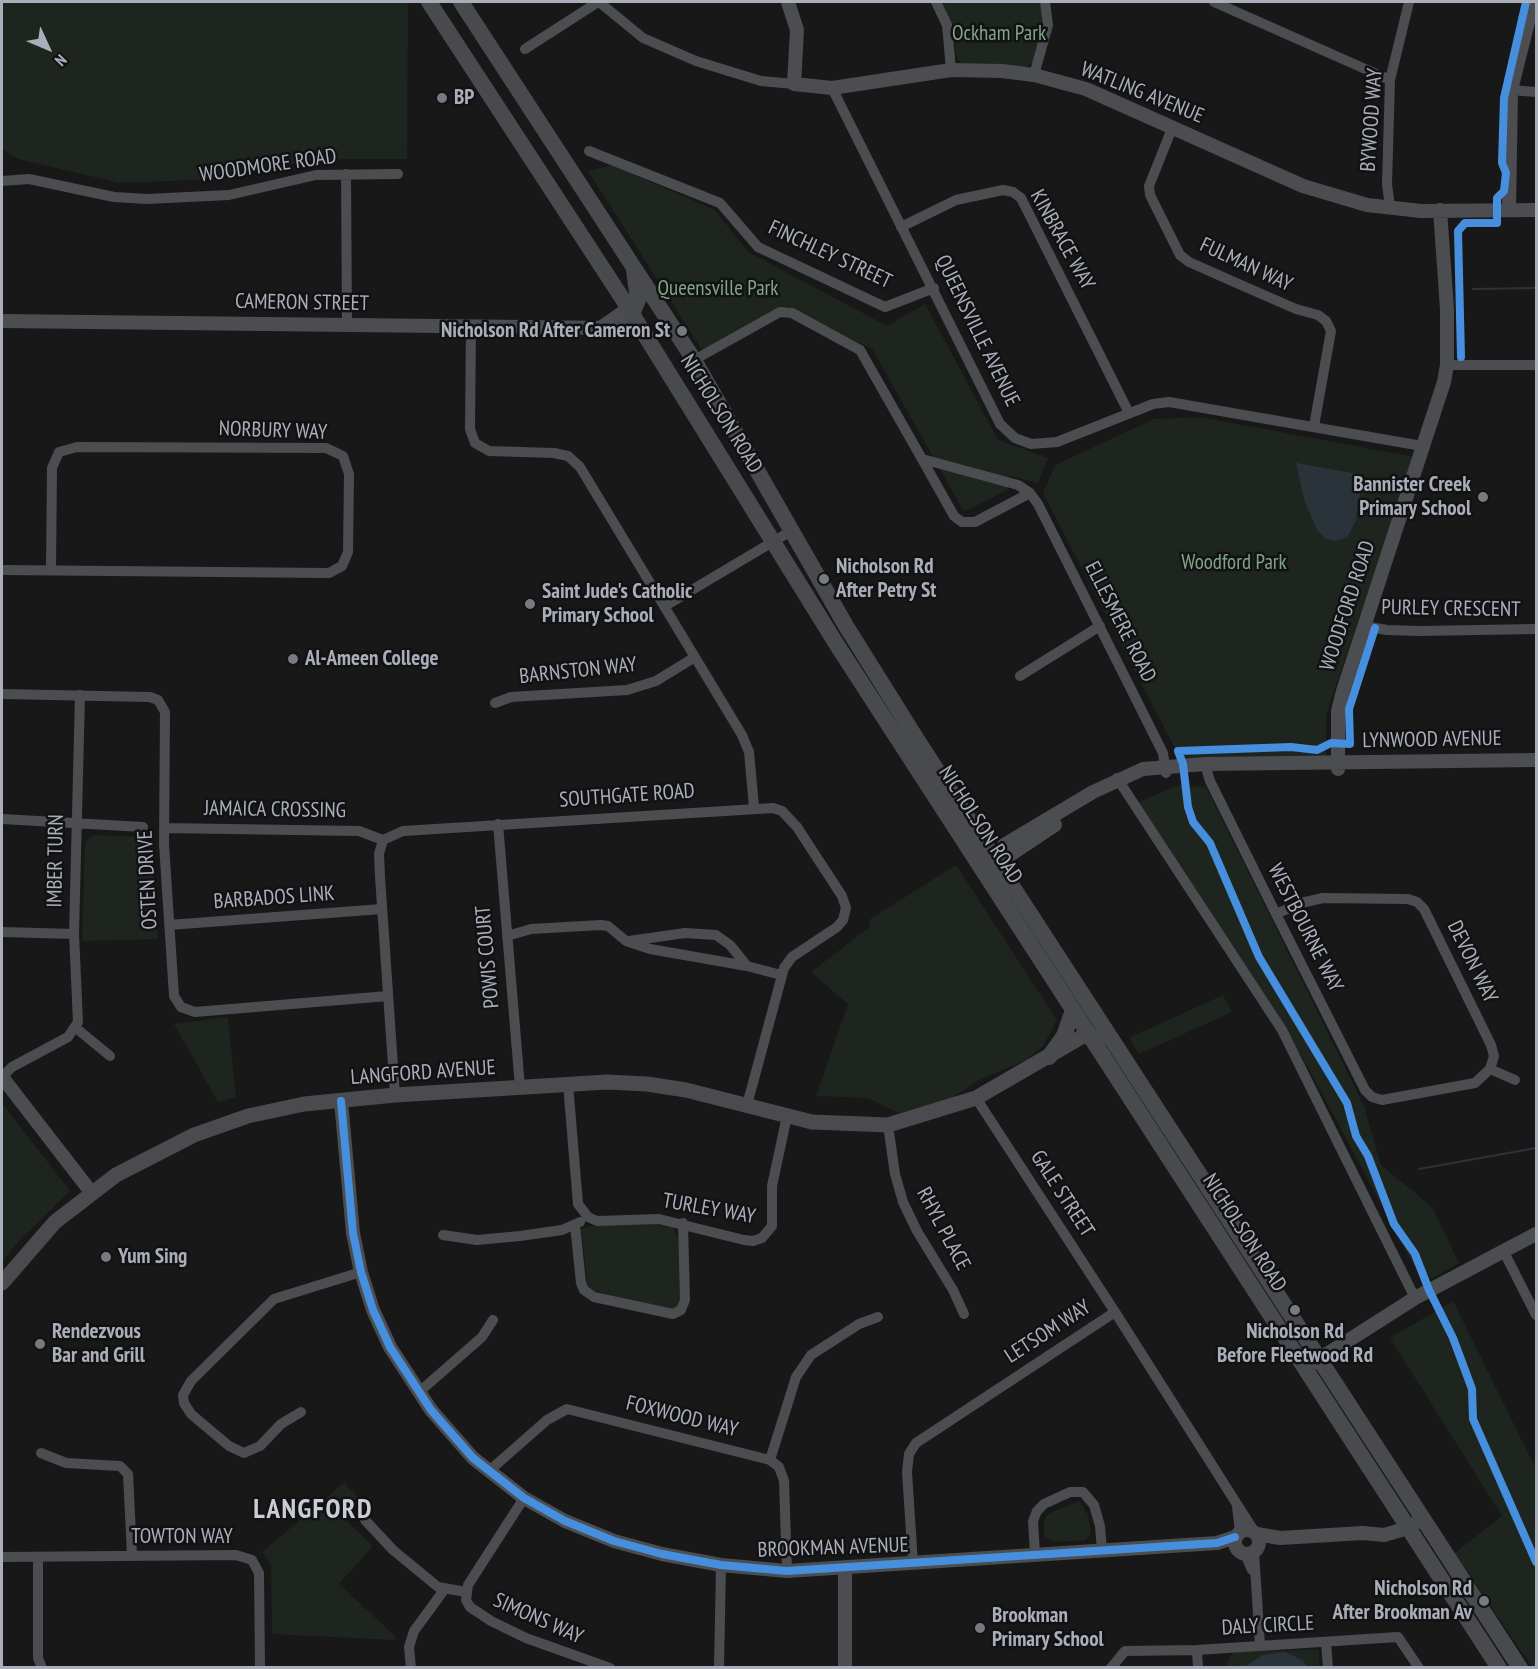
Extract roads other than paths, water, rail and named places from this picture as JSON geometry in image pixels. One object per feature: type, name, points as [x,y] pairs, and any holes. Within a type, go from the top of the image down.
[{"type":"main road","name":"NICHOLSON ROAD","points":[[429,2],[632,314],[772,541],[973,855],[1499,1668]]},
{"type":"main road","name":"NICHOLSON ROAD","points":[[461,2],[694,360],[846,626],[1520,1668]]},
{"type":"main road","points":[[632,314],[638,300],[633,263]]},
{"type":"main road","points":[[632,314],[645,311],[668,318]]},
{"type":"main road","points":[[1093,1008],[1093,1030],[1090,1037],[1115,1042]]},
{"type":"main road","points":[[1049,1057],[1064,1036],[1073,1010]]},
{"type":"main road","name":"LANGFORD AVENUE","points":[[2,1283],[55,1222],[91,1192],[160,1150],[231,1122],[304,1104],[395,1095],[568,1084],[647,1084],[788,1116],[841,1125],[919,1123],[937,1119],[978,1101],[1066,1058],[1089,1043],[1090,1037],[1083,1036],[978,1101]]},
{"type":"street","name":"WATLING AVENUE","points":[[525,49],[599,2],[643,38],[696,61],[761,81],[832,88],[951,70],[1002,71],[1034,75],[1086,89],[1303,186],[1367,205],[1444,210],[1536,210]]},
{"type":"street","points":[[788,2],[797,38],[794,84]]},
{"type":"street","points":[[936,2],[947,25],[951,70]]},
{"type":"street","points":[[1034,75],[1048,25],[1045,2]]},
{"type":"street","points":[[1214,2],[1390,80]]},
{"type":"street","name":"BYWOOD WAY","points":[[1390,207],[1387,184],[1390,80],[1409,2]]},
{"type":"street","points":[[1512,210],[1508,190],[1511,184],[1511,90],[1533,2]]},
{"type":"street","name":"QUEENSVILLE AVENUE","points":[[832,88],[1000,424],[1015,438],[1031,444],[1057,442],[1153,404],[1169,402],[1422,446]]},
{"type":"street","points":[[1511,90],[1536,92]]},
{"type":"street","name":"FULMAN WAY","points":[[1173,126],[1149,186],[1150,195],[1180,255],[1189,262],[1296,309],[1318,315],[1326,321],[1331,331],[1314,426]]},
{"type":"street","name":"FINCHLEY STREET","points":[[589,151],[720,203],[758,247],[885,307],[934,288]]},
{"type":"street","points":[[345,174],[347,324]]},
{"type":"street","name":"WOODMORE ROAD","points":[[2,180],[29,179],[114,197],[147,199],[229,195],[316,176],[398,174]]},
{"type":"street","name":"KINBRACE WAY","points":[[902,227],[956,201],[1003,190],[1013,192],[1021,198],[1130,413]]},
{"type":"street","name":"WOODFORD ROAD","points":[[1338,766],[1338,711],[1447,365],[1444,248],[1440,235],[1444,210]]},
{"type":"street","points":[[694,360],[780,312],[792,312],[860,350],[954,516],[962,522],[975,522],[1029,493],[1018,485],[922,459]]},
{"type":"street","name":"CAMERON STREET","points":[[2,321],[602,327],[622,313],[632,314]]},
{"type":"street","points":[[471,326],[470,429],[475,443],[489,451],[554,453],[568,456],[580,467],[742,735],[749,752],[754,807]]},
{"type":"street","points":[[1447,365],[1536,365]]},
{"type":"street","name":"NORBURY WAY","points":[[2,570],[328,573],[342,566],[348,552],[349,474],[343,456],[326,448],[76,447],[59,452],[52,468],[51,570]]},
{"type":"street","name":"ELLESMERE ROAD","points":[[1029,493],[1038,504],[1100,626],[1163,753],[1166,769]]},
{"type":"street","points":[[665,606],[791,531]]},
{"type":"street","points":[[1020,676],[1100,626]]},
{"type":"street","name":"PURLEY CRESCENT","points":[[1364,626],[1387,630],[1536,629]]},
{"type":"street","name":"BARNSTON WAY","points":[[495,703],[511,697],[627,690],[656,681],[695,657]]},
{"type":"street","name":"OSTEN DRIVE","points":[[2,694],[80,695],[158,700],[165,712],[164,828],[169,925],[174,996],[181,1007],[195,1012],[388,996]]},
{"type":"street","name":"IMBER TURN","points":[[76,1028],[76,824],[80,695]]},
{"type":"street","name":"LYNWOOD AVENUE","points":[[1338,766],[1536,760]]},
{"type":"street","name":"LYNWOOD AVENUE","points":[[996,859],[1004,845],[1143,769],[1338,766],[1536,767]]},
{"type":"street","name":"WESTBOURNE WAY","points":[[1206,767],[1276,914],[1365,1090],[1372,1097],[1382,1100],[1475,1083],[1490,1069]]},
{"type":"street","points":[[1120,782],[1282,1030],[1415,1298]]},
{"type":"street","name":"SOUTHGATE ROAD","points":[[383,840],[403,831],[754,807],[773,808],[790,818],[842,896],[846,908],[843,920],[837,927],[792,957],[781,975],[747,1105]]},
{"type":"street","points":[[2,819],[143,827]]},
{"type":"street","name":"POWIS COURT","points":[[498,824],[520,1087]]},
{"type":"street","name":"JAMAICA CROSSING","points":[[164,828],[359,831],[383,840]]},
{"type":"street","points":[[383,840],[379,855],[395,1095]]},
{"type":"street","points":[[973,855],[996,859],[993,867],[1002,900]]},
{"type":"street","name":"DEVON WAY","points":[[1276,914],[1301,903],[1323,898],[1408,899],[1417,902],[1424,909],[1491,1045],[1494,1056],[1490,1069]]},
{"type":"street","name":"BARBADOS LINK","points":[[169,925],[382,909]]},
{"type":"street","points":[[507,936],[531,929],[601,925],[608,926],[626,941],[650,949],[747,966],[781,975]]},
{"type":"street","points":[[2,932],[75,934]]},
{"type":"street","points":[[626,941],[685,933],[716,935],[730,945],[747,966]]},
{"type":"street","points":[[91,1192],[2,1077],[12,1067],[68,1037],[76,1028],[110,1056]]},
{"type":"street","points":[[1490,1069],[1515,1080]]},
{"type":"street","points":[[443,1235],[477,1240],[562,1230],[588,1216],[578,1204],[568,1084]]},
{"type":"street","name":"BROOKMAN AVENUE","points":[[341,1101],[349,1200],[361,1272],[381,1329],[418,1393],[453,1437],[489,1471],[524,1498],[565,1521],[614,1541],[662,1554],[721,1565],[787,1571],[845,1569],[1280,1538],[1363,1533],[1384,1535],[1420,1513]]},
{"type":"street","name":"GALE STREET","points":[[978,1101],[1115,1312]]},
{"type":"street","name":"TURLEY WAY","points":[[588,1216],[597,1221],[659,1219],[753,1241],[769,1233],[773,1220],[772,1186],[788,1116]]},
{"type":"street","name":"RHYL PLACE","points":[[894,1124],[894,1174],[903,1202],[917,1231],[954,1290],[964,1314]]},
{"type":"street","points":[[575,1225],[581,1283],[584,1290],[594,1297],[673,1314],[681,1310],[685,1300],[683,1223]]},
{"type":"street","points":[[1305,1368],[1415,1298],[1536,1234]]},
{"type":"street","points":[[1503,1250],[1536,1316]]},
{"type":"street","points":[[300,1412],[281,1424],[260,1446],[244,1453],[229,1446],[191,1414],[184,1403],[183,1395],[191,1381],[274,1299],[361,1272]]},
{"type":"street","name":"LETSOM WAY","points":[[913,1563],[907,1472],[909,1454],[916,1443],[1115,1312],[1237,1503],[1255,1576],[1260,1645]]},
{"type":"street","points":[[787,1571],[784,1481],[780,1467],[770,1460],[796,1377],[811,1355],[859,1324],[878,1317]]},
{"type":"street","points":[[418,1393],[482,1337],[493,1320]]},
{"type":"street","name":"FOXWOOD WAY","points":[[489,1471],[547,1420],[567,1409],[770,1460]]},
{"type":"street","points":[[41,1453],[66,1463],[120,1466],[128,1474],[132,1556]]},
{"type":"street","points":[[1035,1554],[1033,1521],[1037,1511],[1044,1504],[1070,1492],[1083,1492],[1094,1505],[1100,1526],[1102,1550]]},
{"type":"street","name":"SIMONS WAY","points":[[524,1498],[468,1585],[466,1592],[470,1607],[491,1621],[552,1650],[610,1668]]},
{"type":"street","points":[[365,1520],[417,1572],[444,1590],[466,1592]]},
{"type":"street","name":"TOWTON WAY","points":[[2,1557],[236,1555],[252,1560],[259,1573],[260,1668]]},
{"type":"street","points":[[38,1557],[38,1658],[42,1668]]},
{"type":"street","points":[[719,1668],[721,1565]]},
{"type":"street","points":[[845,1569],[845,1668]]},
{"type":"street","points":[[411,1668],[409,1647],[414,1631],[444,1590]]},
{"type":"street","name":"DALY CIRCLE","points":[[1111,1668],[1125,1651],[1197,1650],[1398,1637],[1419,1668]]},
{"type":"street","points":[[1326,1642],[1328,1668]]},
{"type":"street","points":[[1197,1650],[1198,1668]]},
{"type":"waterway","points":[[1473,289],[1536,288]]},
{"type":"waterway","points":[[1419,1169],[1536,1148]]},
{"type":"place","name":"BP","points":[[442,98]]},
{"type":"place","name":"Nicholson Rd After Cameron St","points":[[682,331]]},
{"type":"place","name":"Bannister Creek Primary School","points":[[1483,497]]},
{"type":"place","name":"Nicholson Rd After Petry St","points":[[824,579]]},
{"type":"place","name":"Saint Jude's Catholic Primary School","points":[[530,604]]},
{"type":"place","name":"Al-Ameen College","points":[[293,659]]},
{"type":"place","name":"Yum Sing","points":[[106,1257]]},
{"type":"place","name":"Nicholson Rd Before Fleetwood Rd","points":[[1295,1310]]},
{"type":"place","name":"Rendezvous Bar and Grill","points":[[40,1344]]},
{"type":"place","name":"Nicholson Rd After Brookman Av","points":[[1484,1601]]},
{"type":"place","name":"Brookman Primary School","points":[[980,1628]]},
{"type":"district","name":"LANGFORD","points":[[313,1510]]},
{"type":"park label","name":"Ockham Park","points":[[999,34]]},
{"type":"park label","name":"Queensville Park","points":[[718,289]]},
{"type":"park label","name":"Woodford Park","points":[[1234,563]]}]
